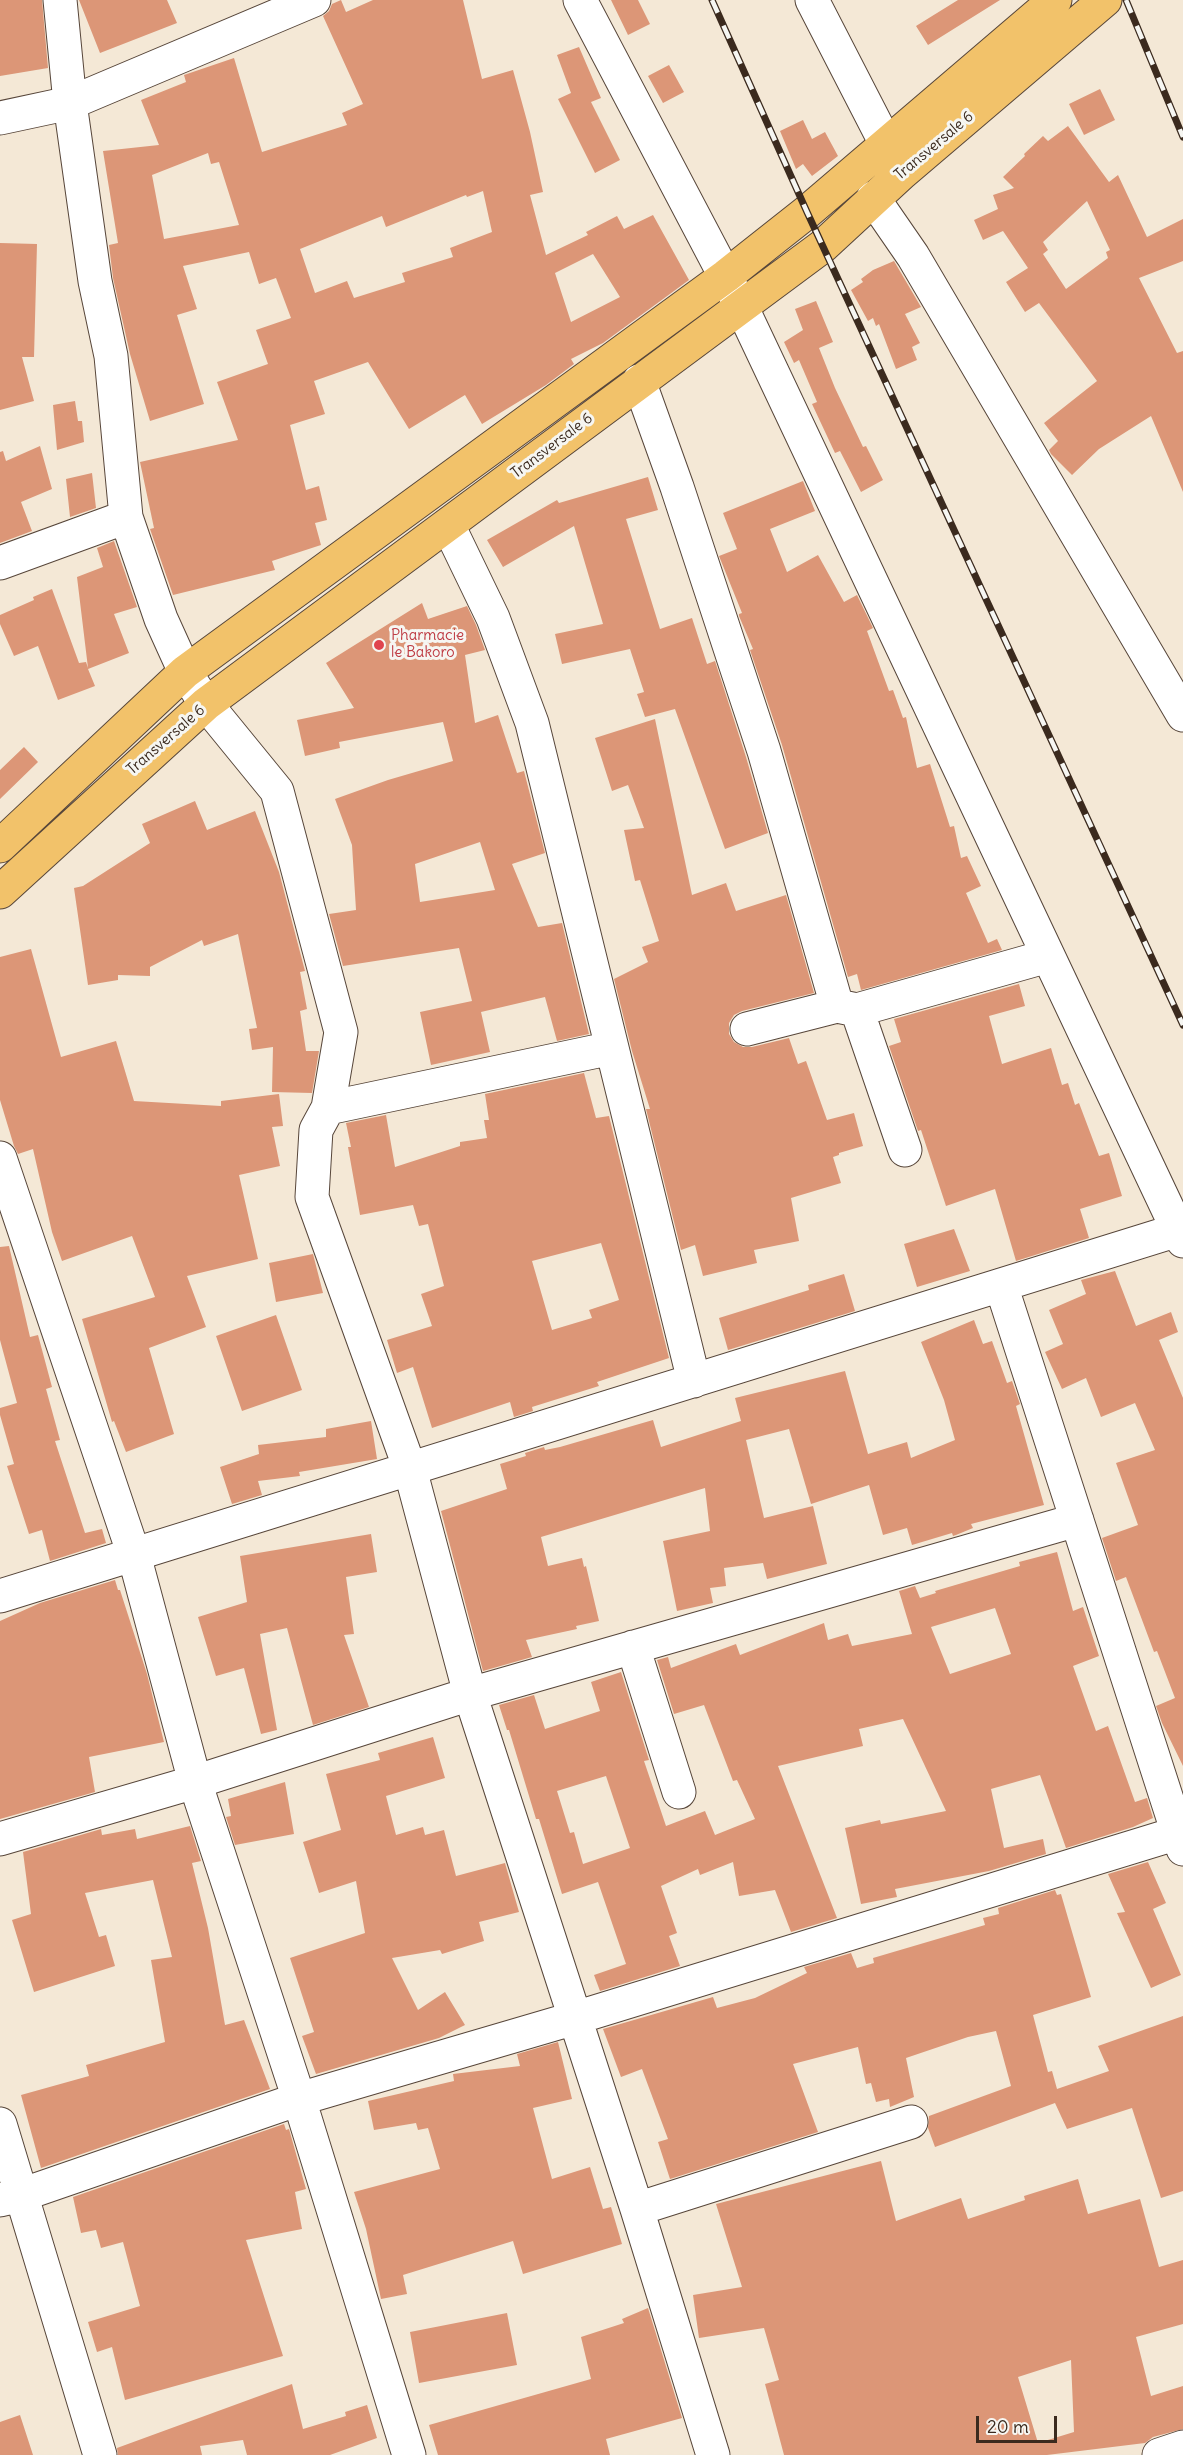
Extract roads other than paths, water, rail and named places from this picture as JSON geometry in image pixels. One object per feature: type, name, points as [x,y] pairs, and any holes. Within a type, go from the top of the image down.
[{"type":"main road","points":[[0,846],[185,672],[726,276],[807,212],[1055,0]]},
{"type":"main road","name":"Transversale 6","points":[[0,892],[207,704],[823,246],[873,198],[1093,5]]},
{"type":"street","points":[[60,0],[70,103],[95,281],[111,356],[126,517],[161,619],[185,672],[207,704],[276,790],[341,1032],[328,1108],[316,1130],[312,1197],[410,1469],[471,1694],[637,2209],[713,2455]]},
{"type":"street","points":[[1,116],[70,103],[314,0]]},
{"type":"street","points":[[0,1596],[1001,1285],[1180,1236],[742,308],[580,0]]},
{"type":"street","points":[[812,0],[902,173]]},
{"type":"street","points":[[873,198],[913,256],[1183,715]]},
{"type":"street","points":[[639,381],[677,487],[847,1008],[905,1150]]},
{"type":"street","points":[[0,563],[126,517]]},
{"type":"street","points":[[448,525],[493,618],[532,723],[694,1381]]},
{"type":"street","points":[[747,1029],[847,1008],[1048,956]]},
{"type":"street","points":[[328,1108],[612,1048]]},
{"type":"street","points":[[0,1158],[134,1555],[195,1782],[299,2099],[409,2455]]},
{"type":"street","points":[[11,2198],[299,2099],[1180,1841],[1001,1285]]},
{"type":"street","points":[[0,1839],[195,1782],[471,1694],[1077,1520]]},
{"type":"street","points":[[633,1647],[678,1792]]},
{"type":"street","points":[[637,2209],[911,2122]]},
{"type":"street","points":[[0,2124],[11,2198],[100,2455]]},
{"type":"street","points":[[1159,2455],[1183,2447]]},
{"type":"railway","points":[[712,0],[807,212],[1183,1025]]},
{"type":"railway","points":[[1126,0],[1183,137]]},
{"type":"place","name":"Pharmacie le Bakoro","points":[[379,645]]}]
